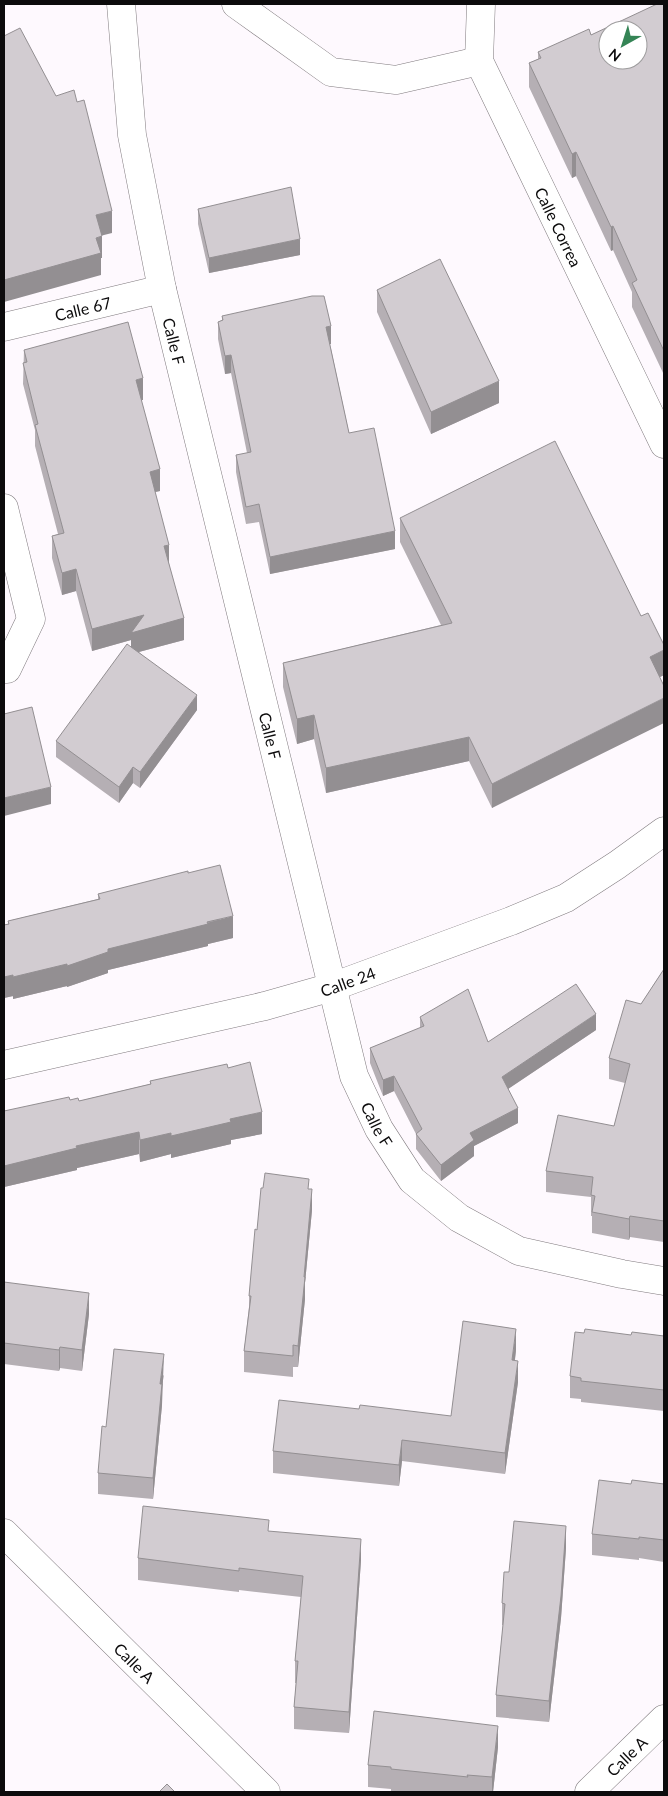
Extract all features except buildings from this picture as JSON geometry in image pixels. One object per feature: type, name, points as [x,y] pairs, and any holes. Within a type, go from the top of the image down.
[{"type":"street","name":"Calle F","points":[[121,4],[132,134],[162,289],[354,1076],[379,1129],[412,1180],[459,1218],[519,1251],[622,1274],[664,1281]]},
{"type":"street","points":[[236,4],[331,72],[396,80],[479,60]]},
{"type":"street","name":"Calle Correa","points":[[481,4],[479,60],[664,444]]},
{"type":"street","name":"Calle 67","points":[[4,327],[162,289]]},
{"type":"street","points":[[4,508],[31,619],[7,669],[4,669]]},
{"type":"street","name":"Calle 24","points":[[4,1065],[265,1006],[332,987],[511,921],[566,898],[664,831]]},
{"type":"street","name":"Calle A","points":[[4,1533],[266,1792]]},
{"type":"street","name":"Calle A","points":[[589,1792],[664,1719]]}]
